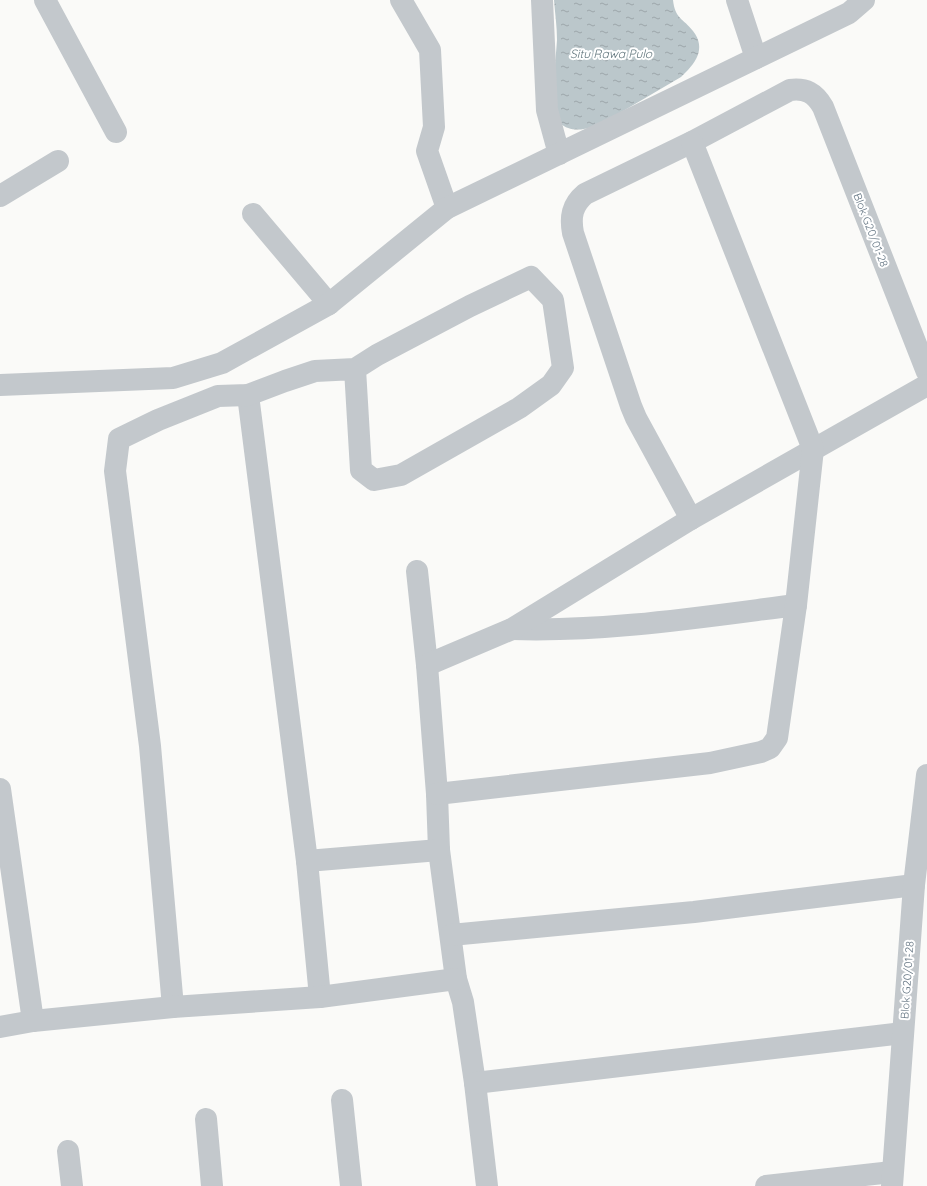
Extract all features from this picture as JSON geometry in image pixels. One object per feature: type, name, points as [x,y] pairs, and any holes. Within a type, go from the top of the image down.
[{"type":"street","points":[[45,0],[116,132]]},
{"type":"street","points":[[401,0],[430,50],[434,127],[427,151],[447,208]]},
{"type":"street","points":[[542,0],[546,110],[559,154]]},
{"type":"street","points":[[737,0],[756,58]]},
{"type":"street","points":[[0,385],[173,378],[222,363],[329,304],[447,208],[849,13],[864,0]]},
{"type":"street","name":"Blok G20/01-28","points":[[692,142],[790,90],[796,89],[808,92],[818,99],[823,107],[927,372]]},
{"type":"street","points":[[438,794],[710,763],[761,752],[770,748],[777,738],[796,605],[813,449],[692,142],[585,194],[577,202],[571,218],[573,233],[636,418],[691,519]]},
{"type":"street","points":[[0,196],[58,161]]},
{"type":"street","points":[[253,214],[329,304]]},
{"type":"street","points":[[173,1007],[150,746],[115,471],[119,439],[158,420],[218,396],[248,395],[285,380],[315,371],[355,369],[383,351],[470,306],[531,277],[553,300],[563,368],[551,385],[519,408],[401,475],[374,480],[360,470],[355,369]]},
{"type":"street","points":[[427,665],[512,629],[691,519],[927,385]]},
{"type":"street","points":[[248,395],[306,861],[320,997]]},
{"type":"street","points":[[417,571],[438,794],[439,850],[456,979],[463,1002],[475,1083],[487,1186]]},
{"type":"street","points":[[512,629],[544,630],[648,623],[796,605]]},
{"type":"street","name":"Blok G20/01-28","points":[[892,1179],[914,885],[927,775]]},
{"type":"street","points":[[0,789],[34,1021]]},
{"type":"street","points":[[306,861],[439,850]]},
{"type":"street","points":[[451,935],[694,912],[914,885]]},
{"type":"street","points":[[0,1027],[34,1021],[173,1007],[320,997],[456,979]]},
{"type":"street","points":[[475,1083],[903,1032]]},
{"type":"street","points":[[342,1100],[351,1186]]},
{"type":"street","points":[[206,1119],[212,1186]]},
{"type":"street","points":[[68,1151],[72,1186]]},
{"type":"street","points":[[766,1186],[892,1179]]},
{"type":"water","name":"Situ Rawa Pulo","points":[[554,0],[673,0],[678,15],[693,31],[697,38],[699,44],[698,56],[691,67],[681,77],[601,124],[580,130],[569,128],[560,123],[555,107],[554,83],[557,40]]}]
